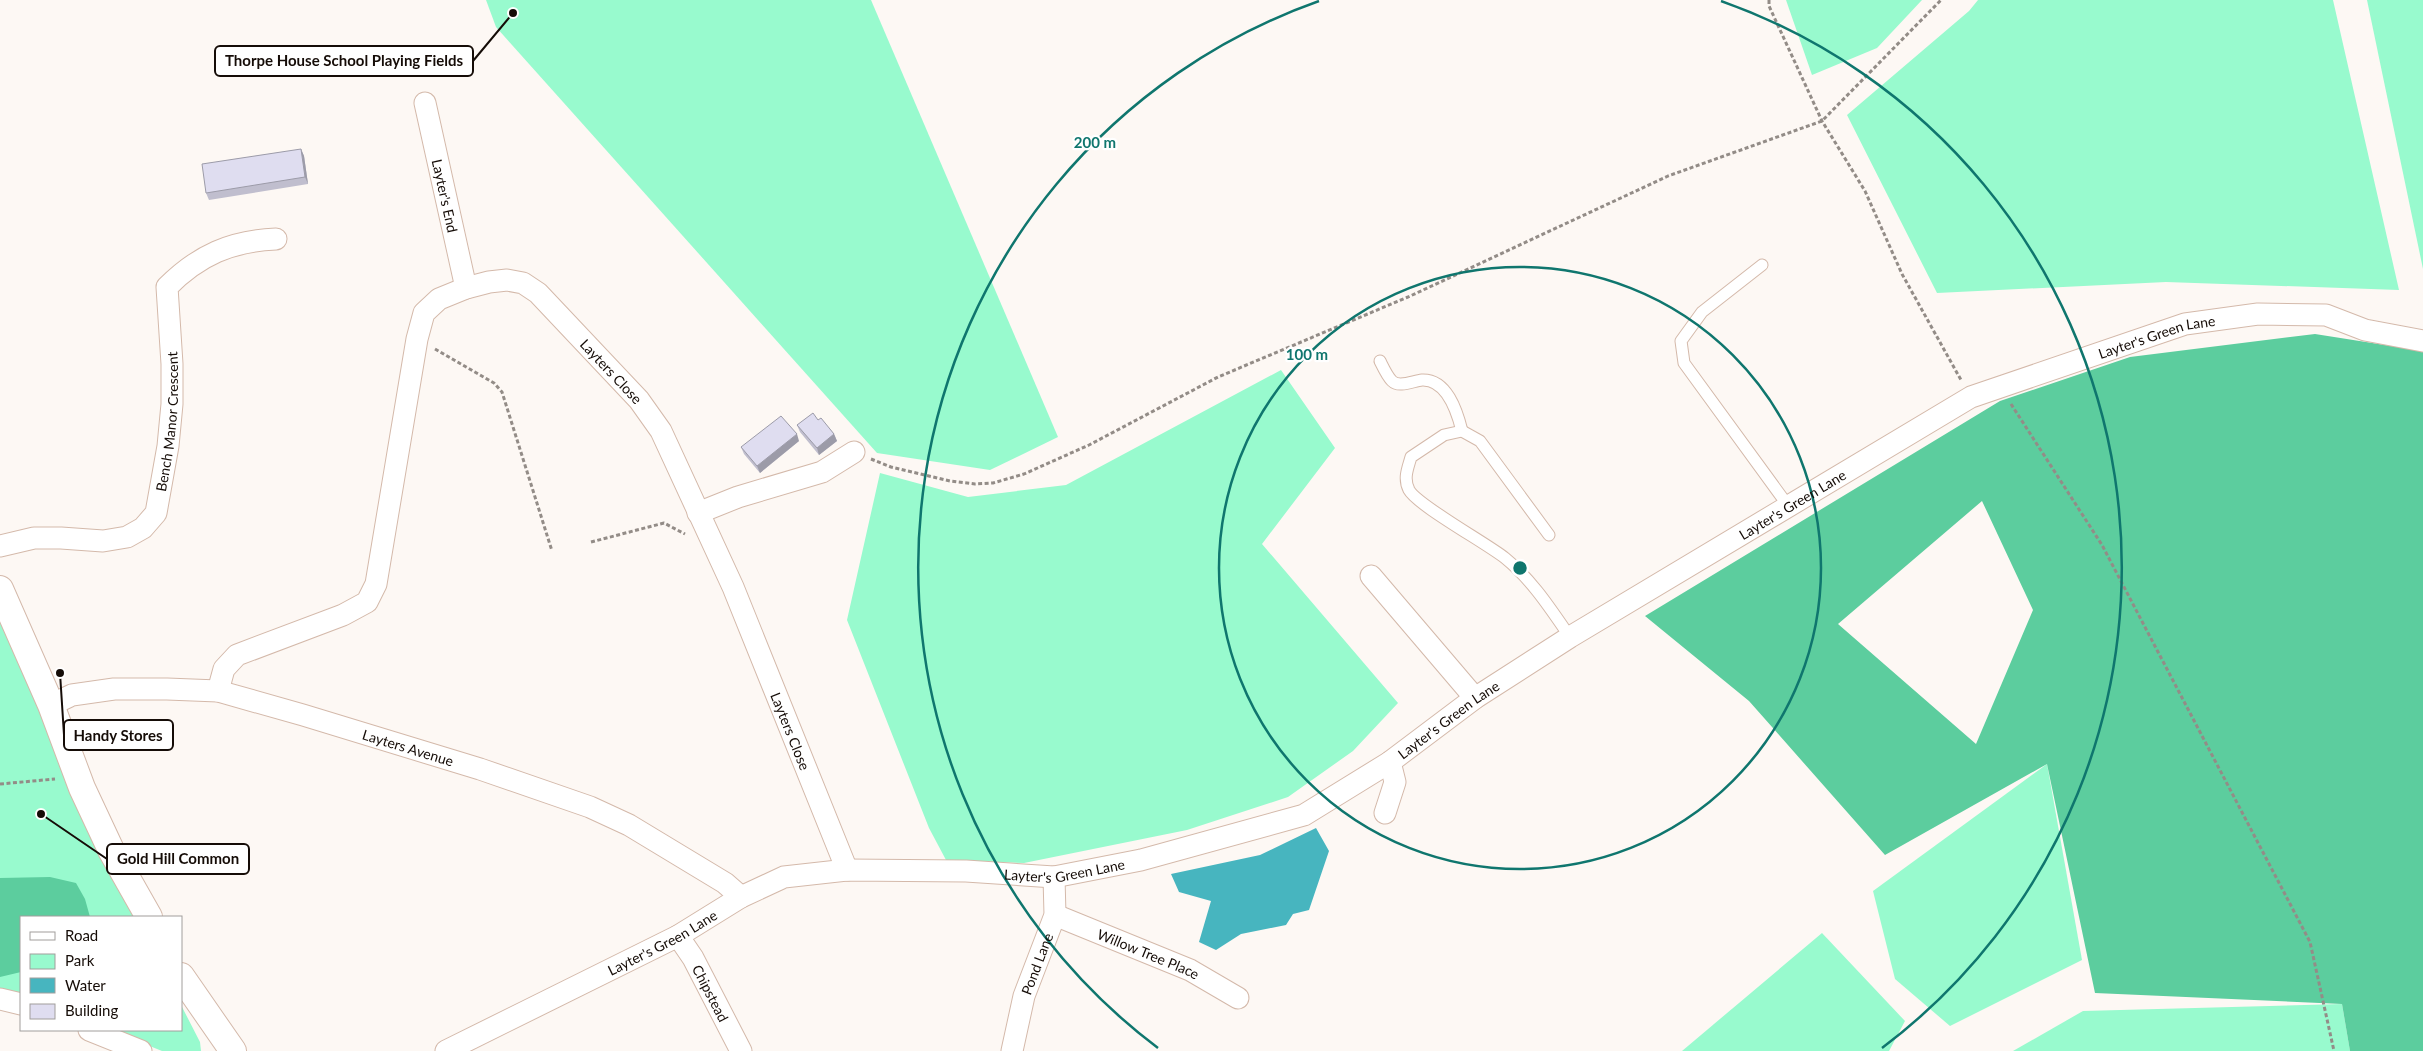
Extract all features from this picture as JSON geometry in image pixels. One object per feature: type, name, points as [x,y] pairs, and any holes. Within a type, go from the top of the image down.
[{"type":"street","name":"Layter's End","points":[[425,103],[466,288]]},
{"type":"street","name":"Bench Manor Crescent","points":[[0,546],[34,538],[103,541],[127,537],[143,528],[156,513],[168,446],[172,364],[167,286],[180,274],[218,250],[253,240],[276,239]]},
{"type":"street","name":"Layters Close","points":[[218,691],[224,669],[237,655],[343,615],[366,602],[376,584],[417,339],[424,313],[439,299],[466,288],[507,280],[524,283],[538,293],[639,400],[660,431],[746,618],[847,870]]},
{"type":"street","name":"Layter's Green Lane","points":[[446,1051],[678,936],[741,897],[784,877],[847,870],[966,871],[1054,877],[1141,860],[1304,815],[1390,762],[1475,698],[1570,637],[1971,397],[2185,324],[2258,314],[2326,315],[2365,330],[2423,341]]},
{"type":"street","points":[[701,521],[738,497],[822,472],[854,452]]},
{"type":"street","points":[[1371,576],[1475,698]]},
{"type":"street","points":[[0,589],[51,704],[82,788],[111,850],[148,916]]},
{"type":"street","name":"Layters Avenue","points":[[51,704],[72,695],[114,689],[218,691],[426,752],[590,807],[629,826],[725,883],[741,897]]},
{"type":"street","points":[[1384,813],[1395,782],[1390,762]]},
{"type":"street","name":"Pond Lane","points":[[1012,1051],[1024,996],[1055,916],[1054,877]]},
{"type":"street","name":"Willow Tree Place","points":[[1055,916],[1190,970],[1238,998]]},
{"type":"street","name":"Chipstead","points":[[678,936],[693,958],[740,1051]]},
{"type":"street","points":[[182,977],[233,1051]]},
{"type":"street","points":[[0,999],[20,1004]]},
{"type":"street","points":[[91,1031],[141,1051]]},
{"type":"lane","points":[[1762,265],[1702,312],[1681,341],[1684,362],[1789,507]]},
{"type":"lane","points":[[1380,361],[1392,381],[1397,384],[1429,380],[1442,388],[1450,399],[1462,431],[1480,441],[1549,535]]},
{"type":"lane","points":[[1462,431],[1444,436],[1411,457],[1406,476],[1409,491],[1432,510],[1504,557],[1528,578],[1570,637]]},
{"type":"path","points":[[1768,0],[1768,6],[1822,121],[1865,191],[1902,274],[1971,397]]},
{"type":"path","points":[[854,452],[891,467],[950,481],[975,484],[993,483],[1024,474],[1089,445],[1218,377],[1408,297],[1668,176],[1822,121],[1941,0]]},
{"type":"path","points":[[417,339],[487,378],[502,392],[552,551]]},
{"type":"path","points":[[2000,387],[2102,546],[2310,942],[2334,1051]]},
{"type":"path","points":[[590,542],[664,523],[687,535],[701,521]]},
{"type":"path","points":[[0,784],[61,778]]},
{"type":"green space","points":[[486,0],[871,0],[1058,437],[990,470],[877,453],[496,27]]},
{"type":"green space","points":[[1786,0],[1922,0],[1877,48],[1812,75]]},
{"type":"green space","points":[[1978,0],[2333,0],[2399,290],[2166,282],[1937,293],[1847,115],[1969,11]]},
{"type":"green space","points":[[2367,0],[2423,0],[2423,269]]},
{"type":"green space","points":[[2315,334],[2423,351],[2423,1051],[2350,1051],[2342,1004],[2095,993],[2047,764],[1885,855],[1749,701],[1645,616],[2000,401],[2130,357]],"holes":[[[1982,501],[2033,610],[1976,744],[1838,624]]]},
{"type":"green space","points":[[1281,370],[1335,448],[1262,544],[1398,703],[1353,751],[1288,797],[1187,830],[1024,863],[946,860],[929,828],[847,620],[880,473],[968,497],[1066,485]]},
{"type":"green space","points":[[0,613],[135,916],[20,916],[20,997],[0,992]]},
{"type":"green space","points":[[2047,764],[2082,960],[1950,1026],[1895,979],[1873,891]]},
{"type":"green space","points":[[50,877],[76,883],[85,899],[90,916],[20,916],[20,972],[0,977],[0,878]]},
{"type":"green space","points":[[1822,933],[1905,1021],[1889,1051],[1682,1051]]},
{"type":"green space","points":[[2342,1004],[2350,1051],[2013,1051],[2083,1011]]},
{"type":"green space","points":[[182,1007],[200,1042],[201,1051],[162,1051],[112,1031],[182,1031]]},
{"type":"water","points":[[1316,828],[1329,851],[1309,910],[1293,914],[1286,925],[1241,934],[1216,950],[1199,942],[1211,901],[1179,892],[1171,874],[1260,855]]},
{"type":"building","points":[[301,149],[305,177],[206,193],[202,164]]},
{"type":"building","points":[[813,413],[818,420],[821,418],[834,434],[817,448],[797,425]]},
{"type":"building","points":[[781,416],[797,434],[757,466],[741,447]]},
{"type":"place","name":"Thorpe House School Playing Fields","points":[[513,13]]},
{"type":"place","name":"Handy Stores","points":[[60,673]]},
{"type":"place","name":"Gold Hill Common","points":[[41,814]]}]
